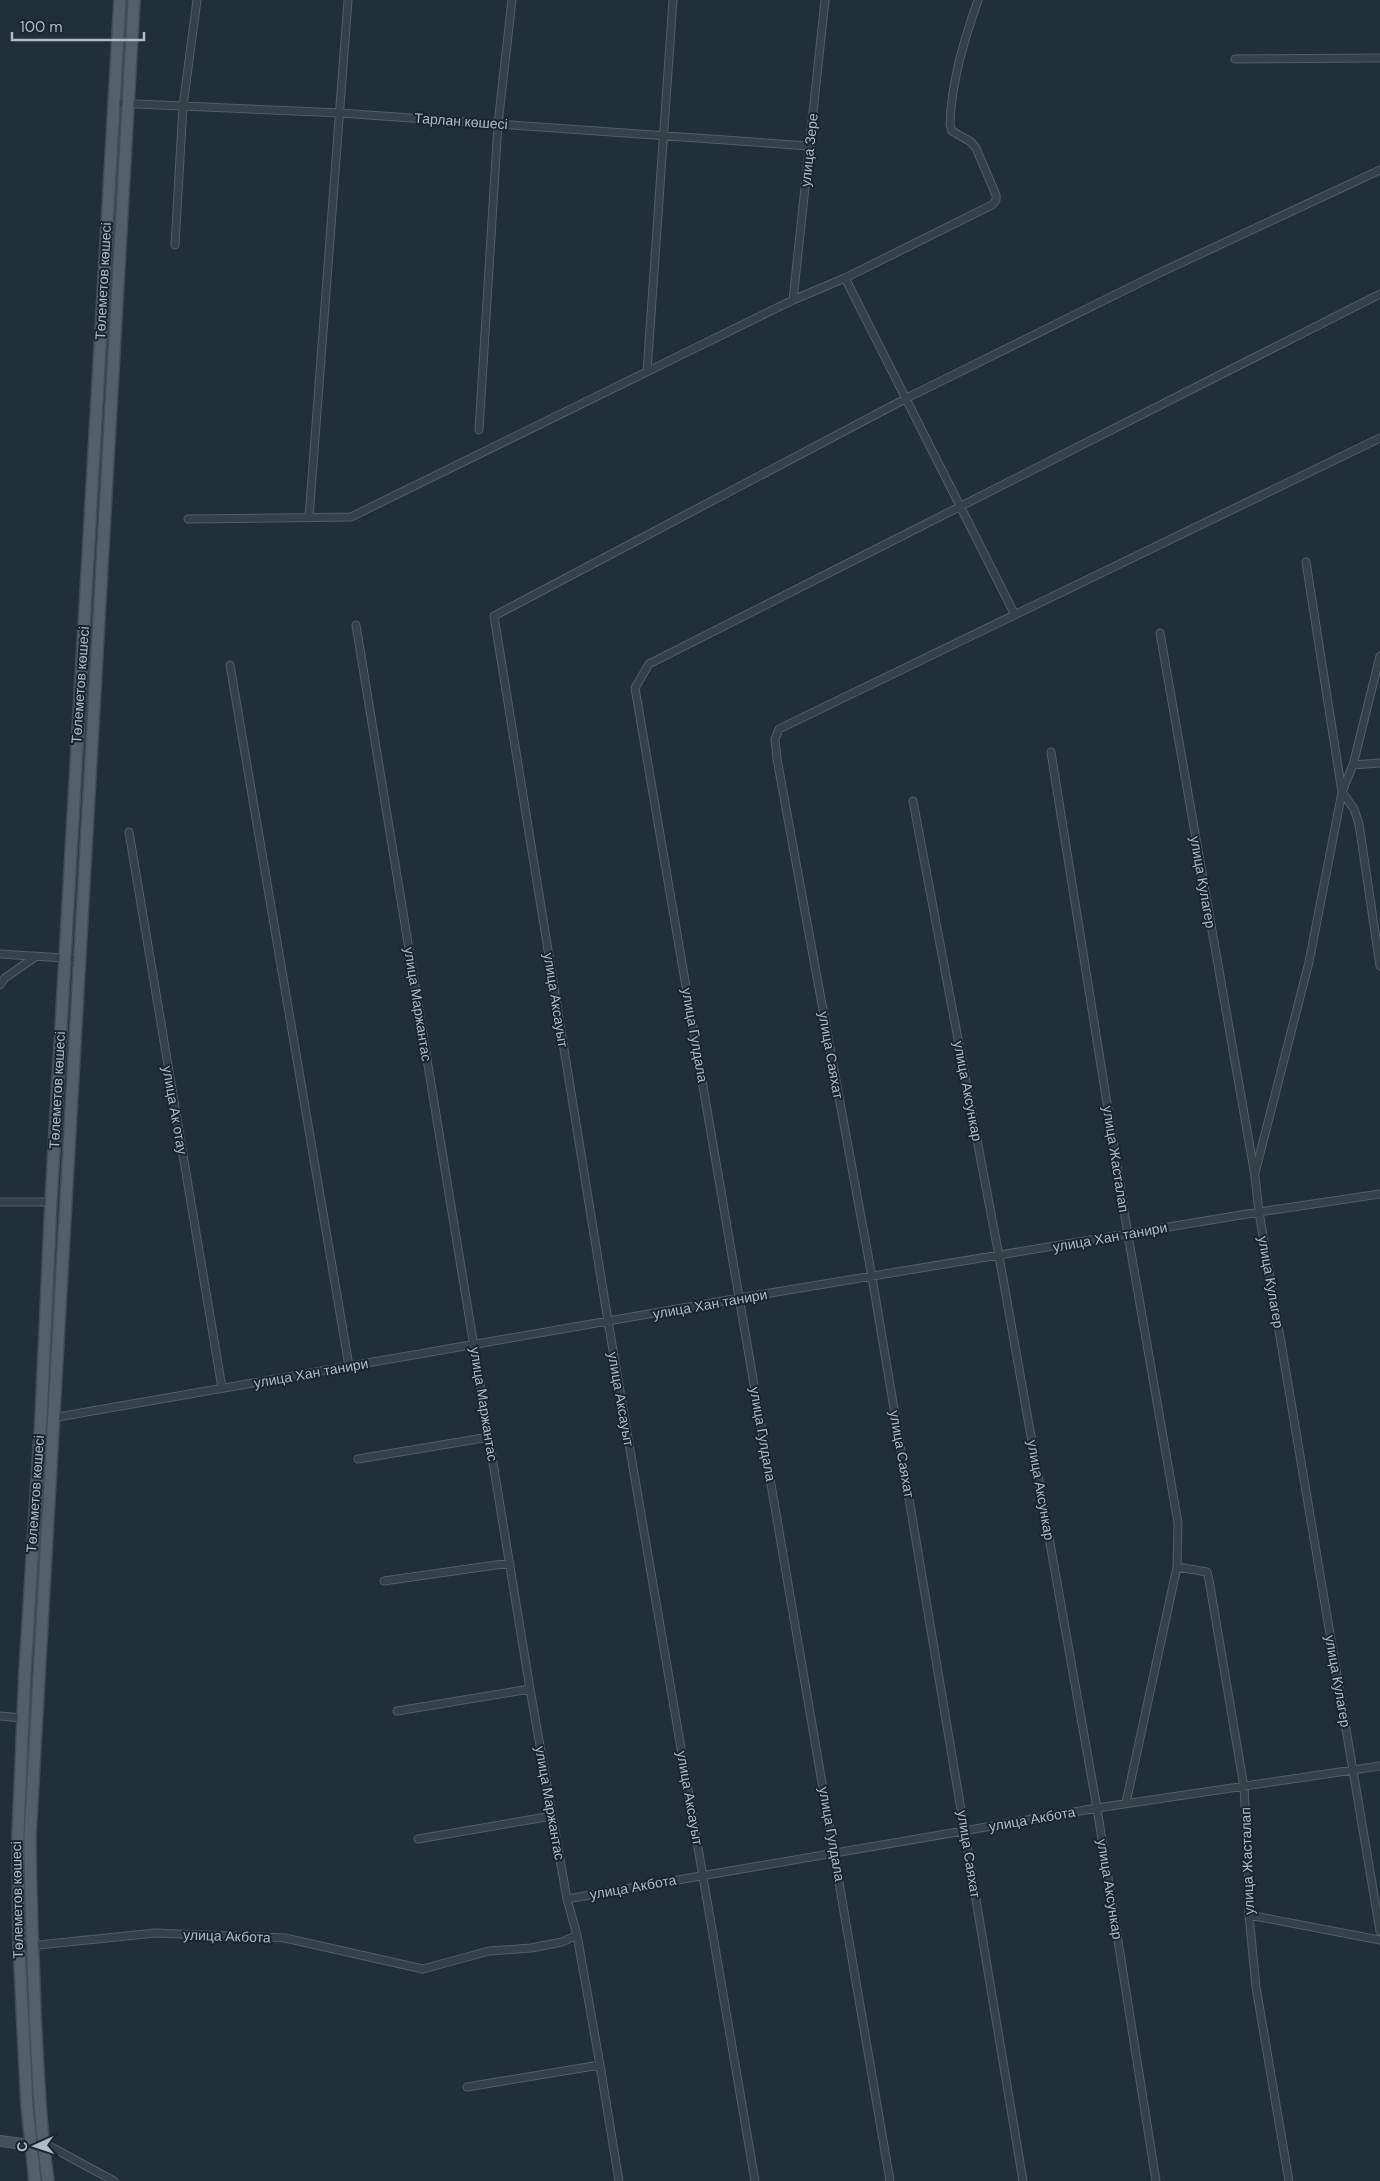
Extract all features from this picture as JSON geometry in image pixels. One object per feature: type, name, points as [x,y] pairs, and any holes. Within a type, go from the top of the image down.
[{"type":"main road","name":"Төлеметов көшесі","points":[[36,2181],[30,2145],[19,1948],[18,1836],[23,1718],[41,1419],[50,1202],[120,0]]},
{"type":"main road","name":"Төлеметов көшесі","points":[[48,2181],[42,2142],[32,1946],[30,1835],[134,0]]},
{"type":"street","points":[[175,245],[183,106],[197,0]]},
{"type":"street","points":[[309,518],[348,0]]},
{"type":"street","points":[[479,430],[498,124],[512,0]]},
{"type":"street","points":[[647,372],[674,0]]},
{"type":"street","name":"улица Зере","points":[[794,300],[825,0]]},
{"type":"street","points":[[188,519],[351,518],[995,203],[996,195],[976,148],[971,142],[956,135],[950,125],[955,82],[970,22],[978,0]]},
{"type":"street","points":[[1235,59],[1380,58]]},
{"type":"street","name":"Тарлан көшесі","points":[[114,103],[340,113],[809,146]]},
{"type":"street","points":[[906,398],[1155,275],[1380,170]]},
{"type":"street","points":[[845,278],[1015,615],[1380,438]]},
{"type":"street","points":[[961,506],[1380,294]]},
{"type":"street","name":"улица Аксауыт","points":[[755,2181],[608,1321],[494,616],[906,398]]},
{"type":"street","name":"улица Гулдала","points":[[890,2181],[635,688],[649,664],[961,506]]},
{"type":"street","points":[[1306,562],[1342,792],[1354,809],[1359,824],[1380,966]]},
{"type":"street","name":"улица Саяхат","points":[[1015,615],[779,729],[775,739],[777,759],[872,1277],[1023,2181]]},
{"type":"street","name":"улица Маржантас","points":[[356,625],[530,1689],[567,1899],[577,1936],[619,2181]]},
{"type":"street","name":"улица Кулагер","points":[[1160,632],[1255,1176],[1259,1212],[1380,1931]]},
{"type":"street","points":[[1255,1176],[1308,962],[1342,792],[1353,765],[1380,656]]},
{"type":"street","points":[[230,665],[349,1366]]},
{"type":"street","name":"улица Жасталап","points":[[1051,752],[1128,1235],[1178,1523],[1176,1567],[1126,1803]]},
{"type":"street","points":[[1353,765],[1380,763]]},
{"type":"street","name":"улица Аксункар","points":[[913,801],[1000,1256],[1098,1808],[1156,2181]]},
{"type":"street","name":"улица Ак отау","points":[[129,832],[222,1388]]},
{"type":"street","points":[[0,954],[80,959]]},
{"type":"street","points":[[0,985],[9,975],[36,957]]},
{"type":"street","name":"улица Хан танири","points":[[41,1419],[740,1298],[1259,1212],[1380,1194]]},
{"type":"street","points":[[0,1202],[50,1202]]},
{"type":"street","points":[[358,1460],[489,1437]]},
{"type":"street","points":[[384,1581],[510,1563]]},
{"type":"street","name":"улица Жасталап","points":[[1176,1567],[1202,1570],[1207,1572],[1209,1580],[1244,1787],[1249,1915],[1256,1987],[1289,2181]]},
{"type":"street","points":[[397,1712],[530,1689]]},
{"type":"street","points":[[0,1716],[23,1718]]},
{"type":"street","name":"улица Акбота","points":[[567,1899],[1126,1803],[1380,1766]]},
{"type":"street","points":[[418,1839],[552,1816]]},
{"type":"street","points":[[1249,1915],[1380,1940]]},
{"type":"street","name":"улица Акбота","points":[[19,1948],[155,1933],[285,1938],[423,1969],[489,1950],[531,1948],[562,1942],[577,1936]]},
{"type":"street","points":[[467,2087],[600,2065]]},
{"type":"street","points":[[0,2141],[30,2145]]},
{"type":"street","points":[[42,2142],[114,2181]]}]
